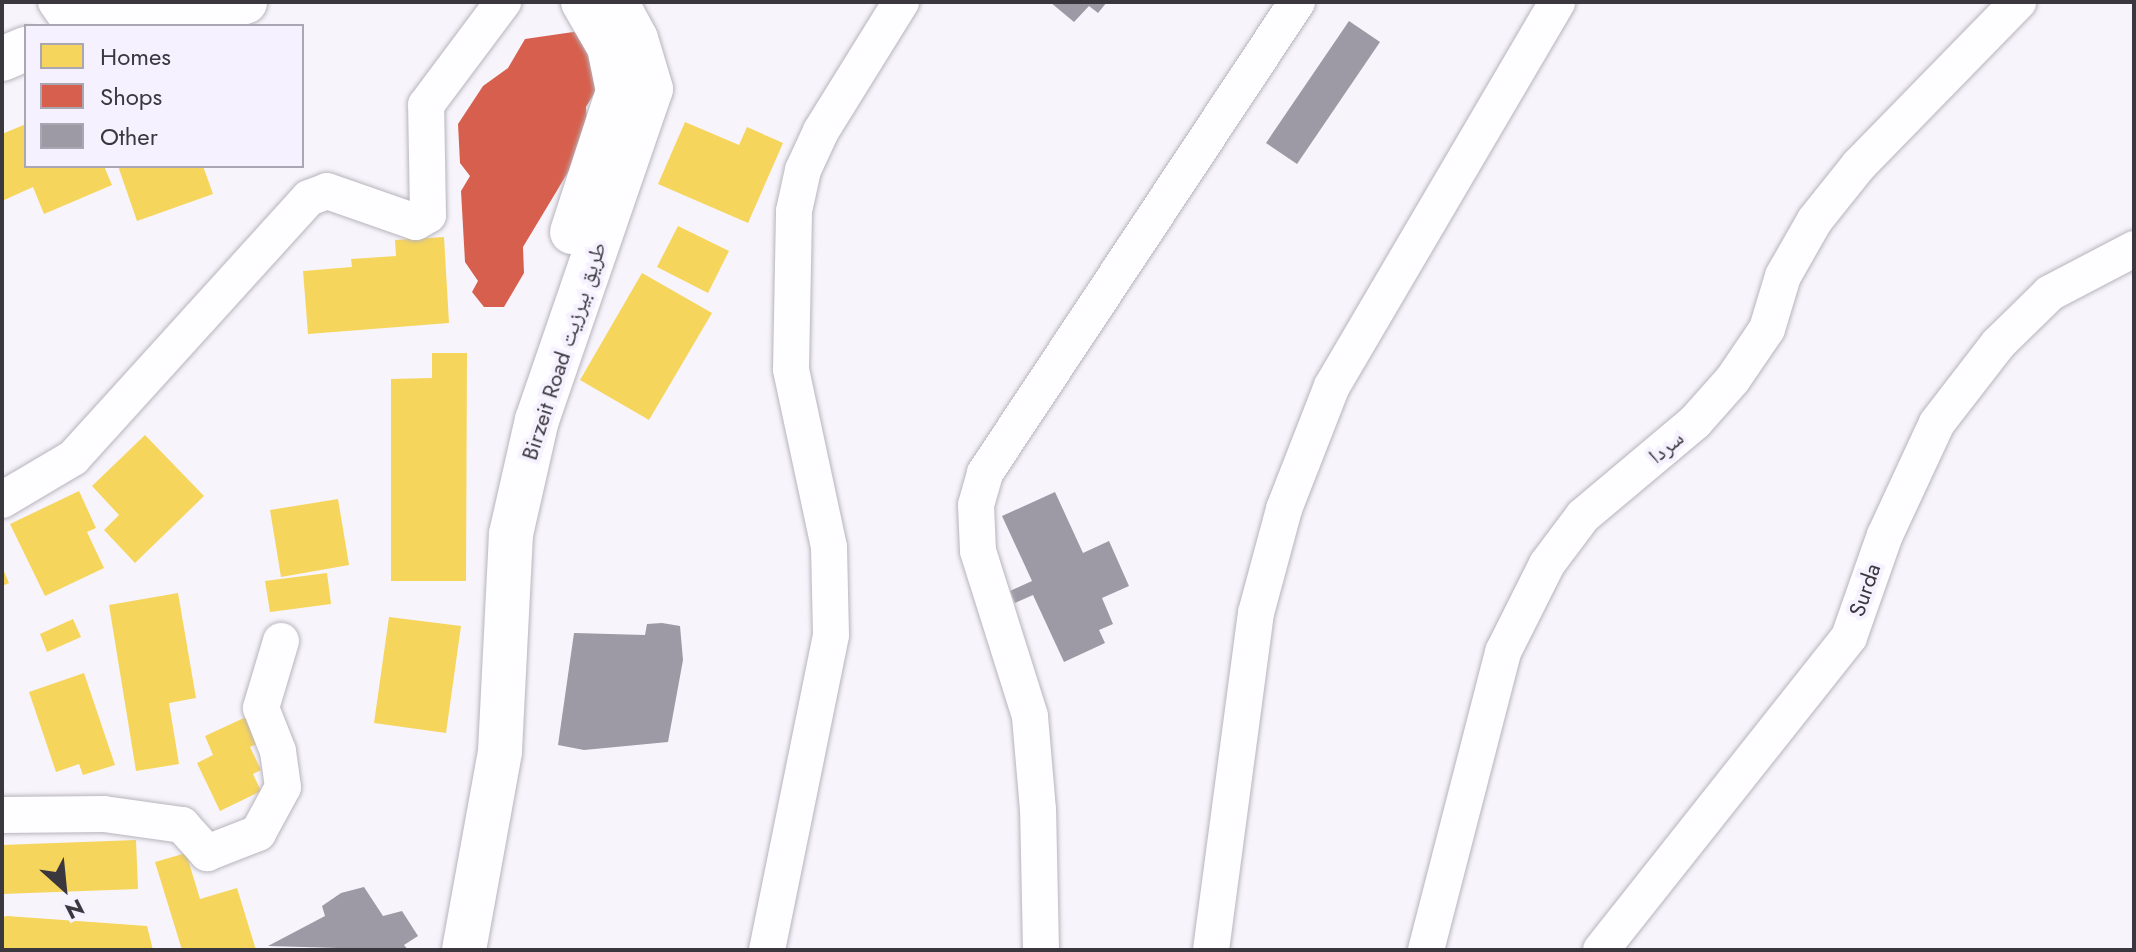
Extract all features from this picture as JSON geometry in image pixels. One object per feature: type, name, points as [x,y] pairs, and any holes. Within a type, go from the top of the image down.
[{"type":"main road","points":[[89,24],[155,2]]},
{"type":"main road","points":[[177,24],[245,2]]},
{"type":"main road","points":[[437,950],[487,751],[497,473],[539,324],[618,91],[609,47],[583,2]]},
{"type":"main road","name":"Birzeit Road طريق بيرزيت","points":[[464,950],[514,520],[537,420],[651,89],[636,39],[616,2]]},
{"type":"main road","points":[[2,59],[24,50]]},
{"type":"main road","points":[[2,89],[24,81]]},
{"type":"street","points":[[56,2],[72,24]]},
{"type":"street","points":[[2,500],[73,458],[309,198],[327,191],[416,222],[428,215],[426,105],[503,2]]},
{"type":"street","points":[[767,950],[831,635],[829,547],[791,369],[794,211],[803,170],[821,131],[901,2]]},
{"type":"street","points":[[1041,950],[1038,810],[1030,716],[978,551],[976,505],[985,473],[1297,2]]},
{"type":"street","points":[[1211,950],[1256,613],[1284,509],[1332,386],[1557,2]]},
{"type":"street","name":"سردا","points":[[1426,950],[1503,652],[1547,564],[1583,516],[1695,422],[1733,379],[1767,329],[1783,276],[1815,220],[1859,165],[2018,2]]},
{"type":"street","name":"Surda","points":[[1601,950],[1849,637],[1885,535],[1937,423],[1998,344],[2050,293],[2134,249]]},
{"type":"street","points":[[2,815],[104,814],[182,825],[207,853],[258,833],[283,787],[278,751],[261,708],[281,641]]},
{"type":"building: Homes","points":[[685,122],[739,145],[747,127],[783,143],[748,223],[658,184]]},
{"type":"building: Homes","points":[[24,125],[24,168],[105,168],[112,185],[44,214],[33,187],[2,201],[2,134]]},
{"type":"building: Homes","points":[[119,168],[204,168],[213,194],[137,221]]},
{"type":"building: Homes","points":[[678,226],[729,251],[708,293],[657,267]]},
{"type":"building: Homes","points":[[444,237],[449,323],[308,334],[303,271],[352,267],[351,259],[396,256],[395,240]]},
{"type":"building: Homes","points":[[642,273],[712,313],[649,420],[580,380]]},
{"type":"building: Homes","points":[[432,353],[467,353],[466,581],[391,581],[391,379],[432,378]]},
{"type":"building: Homes","points":[[145,435],[204,496],[135,563],[104,530],[119,515],[92,486]]},
{"type":"building: Homes","points":[[79,491],[96,528],[87,532],[104,568],[45,596],[10,524]]},
{"type":"building: Homes","points":[[338,499],[349,565],[281,577],[270,510]]},
{"type":"building: Homes","points":[[2,567],[9,583],[2,586]]},
{"type":"building: Homes","points":[[327,573],[331,604],[270,612],[265,581]]},
{"type":"building: Homes","points":[[178,593],[196,698],[169,703],[179,764],[136,771],[109,605]]},
{"type":"building: Homes","points":[[389,617],[461,626],[446,733],[374,723]]},
{"type":"building: Homes","points":[[73,619],[81,637],[47,652],[40,634]]},
{"type":"building: Homes","points":[[84,673],[115,765],[83,775],[79,764],[56,772],[29,692]]},
{"type":"building: Homes","points":[[246,717],[259,743],[250,747],[261,770],[253,774],[261,791],[220,811],[197,763],[213,755],[205,736]]},
{"type":"building: Homes","points":[[136,840],[138,889],[2,894],[2,845]]},
{"type":"building: Homes","points":[[186,853],[200,899],[237,888],[256,950],[182,950],[155,862]]},
{"type":"building: Homes","points":[[2,917],[147,926],[153,950],[2,950]]},
{"type":"building: Shops","points":[[587,30],[600,84],[586,107],[588,139],[523,247],[524,273],[504,307],[484,307],[472,292],[478,281],[465,262],[461,191],[470,176],[460,163],[458,124],[483,86],[508,68],[525,39]]},
{"type":"building: Other","points":[[1050,2],[1107,2],[1098,13],[1089,6],[1074,22]]},
{"type":"building: Other","points":[[1349,21],[1380,42],[1297,164],[1266,143]]},
{"type":"building: Other","points":[[1055,492],[1083,553],[1109,541],[1129,586],[1102,598],[1113,624],[1099,630],[1105,643],[1064,662],[1033,595],[1015,603],[1010,591],[1032,581],[1002,516]]},
{"type":"building: Other","points":[[647,624],[680,626],[683,660],[668,742],[584,750],[558,745],[574,633],[645,635]]},
{"type":"building: Other","points":[[364,887],[383,916],[402,911],[418,936],[404,945],[408,950],[268,946],[325,916],[322,906],[341,893]]}]
